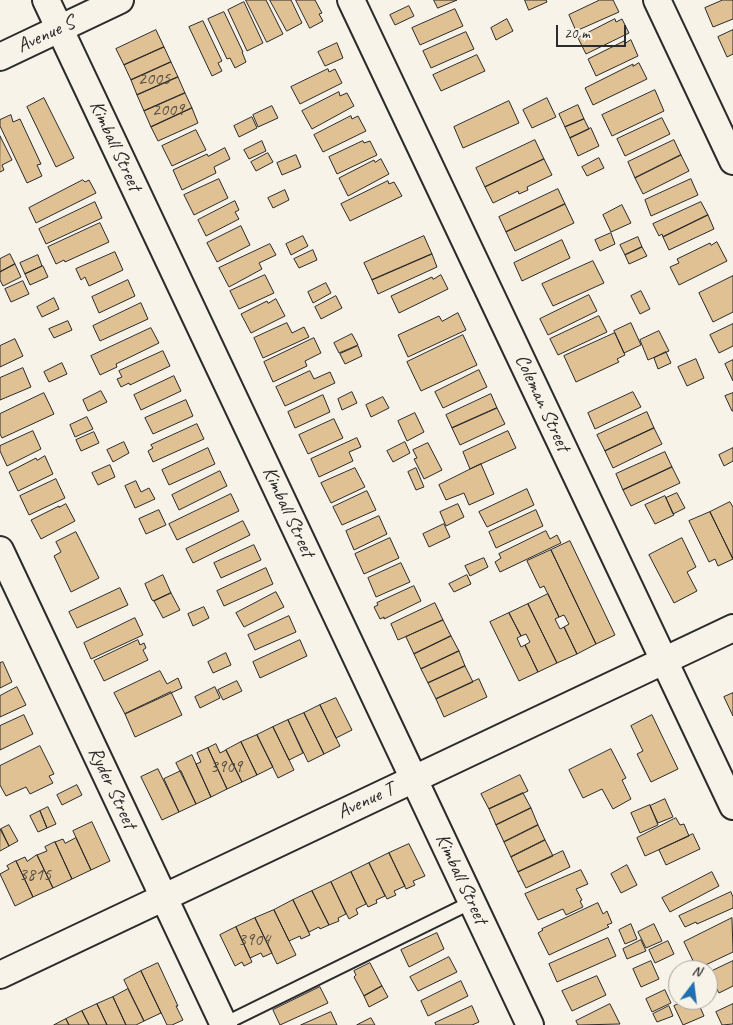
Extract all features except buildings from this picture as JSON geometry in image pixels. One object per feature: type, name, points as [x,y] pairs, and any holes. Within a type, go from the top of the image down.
[{"type":"street","name":"Kimball Street","points":[[46,0],[530,1025]]},
{"type":"street","name":"Avenue S","points":[[0,57],[120,0]]},
{"type":"street","name":"Coleman Street","points":[[351,0],[733,806]]},
{"type":"street","points":[[657,0],[733,161]]},
{"type":"street","name":"Ryder Street","points":[[0,550],[224,1024]]},
{"type":"street","name":"Avenue T","points":[[0,975],[733,628]]},
{"type":"lane","points":[[224,1024],[472,902]]}]
